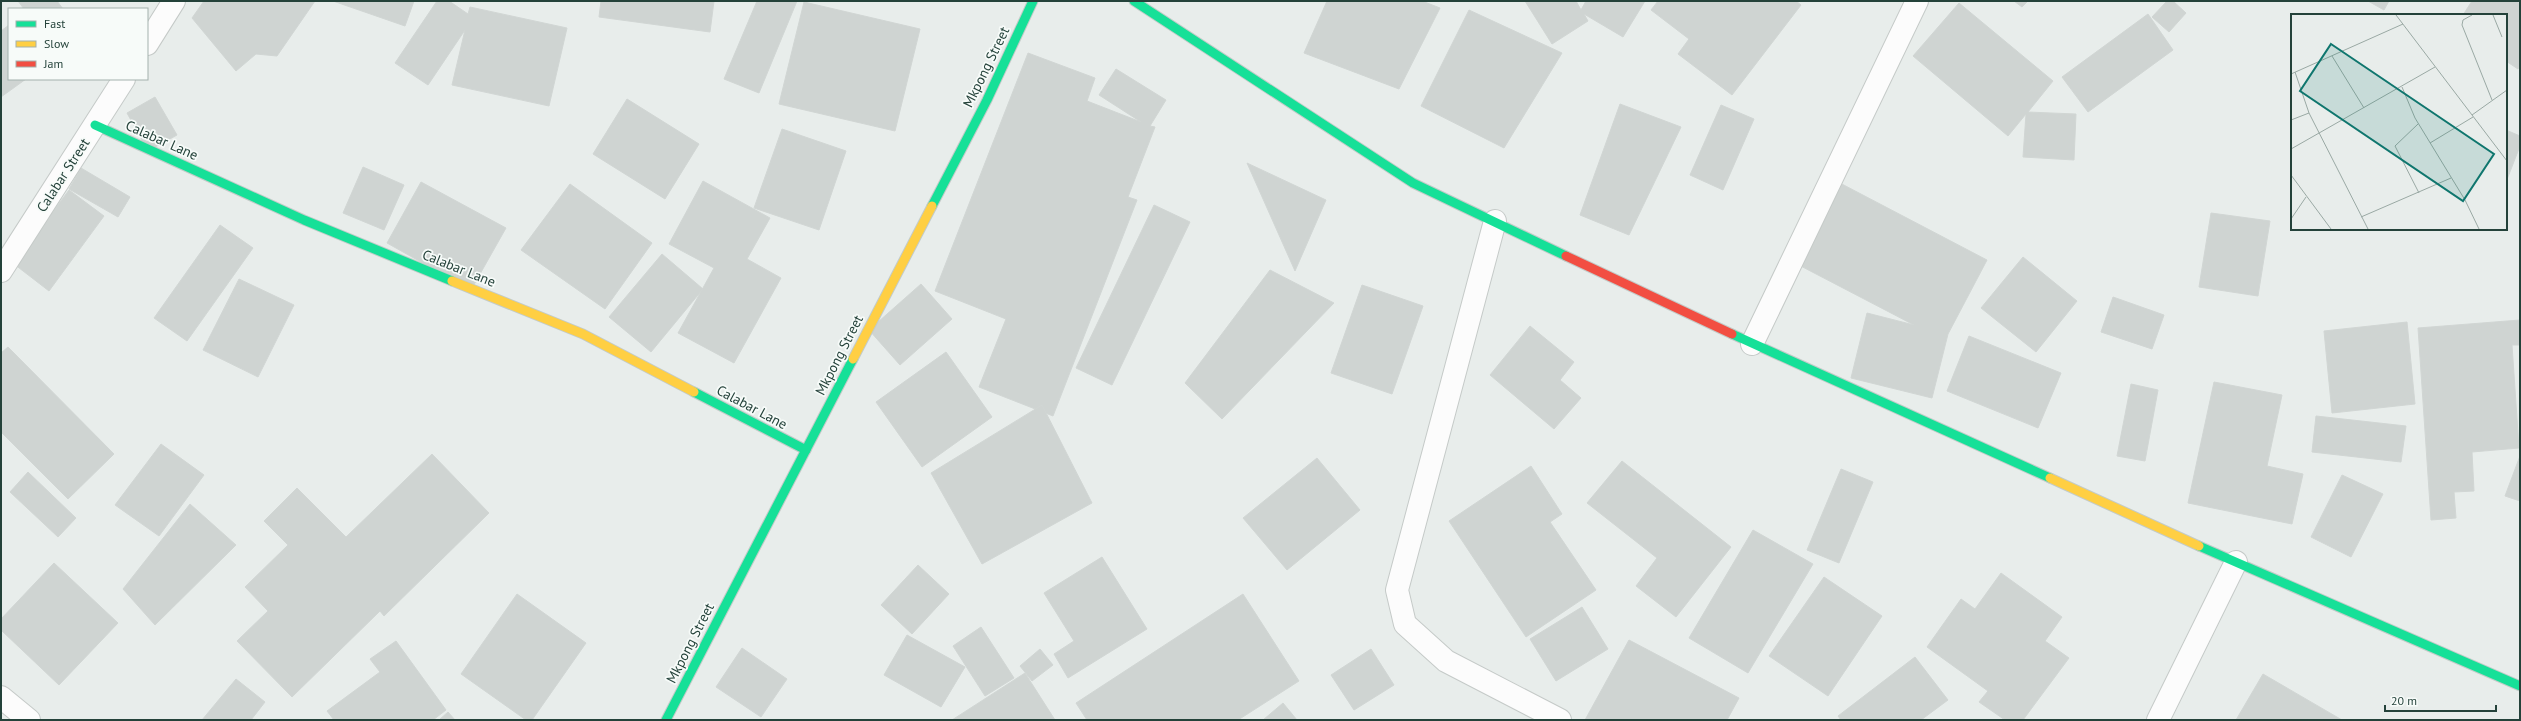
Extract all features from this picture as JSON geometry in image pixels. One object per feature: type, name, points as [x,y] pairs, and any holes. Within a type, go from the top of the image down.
[{"type":"street","points":[[148,42],[174,1]]},
{"type":"street","name":"Mkpong Street","points":[[666,720],[986,100],[1033,1]]},
{"type":"street","points":[[1134,1],[1413,183],[1752,344],[2236,562],[2520,686]]},
{"type":"street","points":[[1752,344],[1917,1]]},
{"type":"street","name":"Calabar Street","points":[[1,271],[123,80]]},
{"type":"street","name":"Calabar Lane","points":[[94,125],[304,220],[583,334],[806,450]]},
{"type":"street","points":[[1495,221],[1397,590],[1405,624],[1446,661],[1560,720]]},
{"type":"street","points":[[2158,720],[2236,562]]},
{"type":"street","points":[[1,697],[29,720]]},
{"type":"building","points":[[18,1],[57,1],[62,8],[23,8]]},
{"type":"building","points":[[204,1],[315,1],[277,56],[256,54],[236,71],[192,18]]},
{"type":"building","points":[[333,1],[414,1],[405,26]]},
{"type":"building","points":[[437,1],[449,1],[468,14],[470,7],[567,28],[549,106],[452,85],[465,30],[428,85],[395,63]]},
{"type":"building","points":[[601,1],[714,1],[710,32],[599,17]]},
{"type":"building","points":[[757,1],[797,1],[759,93],[724,79]]},
{"type":"building","points":[[1327,1],[1422,1],[1440,8],[1399,89],[1304,53]]},
{"type":"building","points":[[1525,1],[1576,1],[1581,10],[1586,1],[1645,1],[1623,37],[1584,14],[1588,21],[1552,44]]},
{"type":"building","points":[[1658,1],[1796,1],[1801,5],[1732,95],[1678,54],[1689,39],[1651,10]]},
{"type":"building","points":[[2014,1],[2028,1],[2022,7]]},
{"type":"building","points":[[2167,1],[2173,1],[2186,13],[2169,32],[2152,17]]},
{"type":"building","points":[[2368,1],[2389,1],[2384,10]]},
{"type":"building","points":[[2472,1],[2516,1],[2520,4],[2520,66],[2518,69],[2507,62],[2507,14],[2464,14]]},
{"type":"building","points":[[804,2],[920,29],[895,131],[779,104]]},
{"type":"building","points":[[1959,3],[2053,81],[2028,112],[2076,114],[2074,160],[2023,157],[2026,114],[2008,136],[1913,56]]},
{"type":"building","points":[[1469,10],[1562,53],[1504,148],[1421,106]]},
{"type":"building","points":[[2148,14],[2173,50],[2088,112],[2062,77]]},
{"type":"building","points":[[8,26],[8,80],[25,80],[1,97],[1,31]]},
{"type":"building","points":[[1028,53],[1095,78],[1087,101],[1141,122],[1099,95],[1116,69],[1166,100],[1150,126],[1155,127],[1128,197],[1137,200],[1053,416],[979,387],[1006,319],[935,291]]},
{"type":"building","points":[[155,97],[177,135],[148,151],[127,113]]},
{"type":"building","points":[[627,99],[699,144],[665,199],[593,154]]},
{"type":"building","points":[[1620,104],[1681,127],[1629,235],[1580,215]]},
{"type":"building","points":[[1721,105],[1754,119],[1723,190],[1690,175]]},
{"type":"building","points":[[782,129],[846,151],[819,230],[754,208]]},
{"type":"building","points":[[2507,130],[2520,136],[2520,146],[2507,179]]},
{"type":"building","points":[[1247,163],[1326,200],[1295,271]]},
{"type":"building","points":[[363,167],[404,185],[384,230],[343,213]]},
{"type":"building","points":[[81,168],[130,197],[118,217],[69,189]]},
{"type":"building","points":[[703,181],[770,218],[747,259],[781,278],[734,363],[678,333],[714,268],[669,244]]},
{"type":"building","points":[[421,182],[506,228],[471,290],[387,243]]},
{"type":"building","points":[[1838,182],[1987,260],[1948,334],[1932,398],[1851,378],[1867,313],[1914,325],[1795,263]]},
{"type":"building","points":[[570,184],[652,243],[605,309],[521,250]]},
{"type":"building","points":[[69,190],[104,216],[49,291],[14,264]]},
{"type":"building","points":[[1154,205],[1190,222],[1112,385],[1076,368]]},
{"type":"building","points":[[2211,213],[2270,221],[2258,296],[2199,287]]},
{"type":"building","points":[[220,225],[253,248],[187,341],[154,318]]},
{"type":"building","points":[[662,254],[703,289],[651,352],[609,317]]},
{"type":"building","points":[[2023,257],[2077,301],[2036,352],[1981,308]]},
{"type":"building","points":[[1270,270],[1334,303],[1222,419],[1185,383]]},
{"type":"building","points":[[239,279],[294,305],[258,377],[203,350]]},
{"type":"building","points":[[921,284],[952,319],[900,365],[869,330]]},
{"type":"building","points":[[1362,285],[1423,306],[1392,394],[1331,373]]},
{"type":"building","points":[[2113,297],[2164,315],[2152,349],[2101,332]]},
{"type":"building","points":[[2520,320],[2520,345],[2512,345],[2519,448],[2472,452],[2474,491],[2454,492],[2456,518],[2431,520],[2418,328]]},
{"type":"building","points":[[2407,322],[2415,404],[2332,413],[2324,331]]},
{"type":"building","points":[[1530,326],[1574,362],[1560,380],[1581,398],[1554,429],[1490,375]]},
{"type":"building","points":[[1969,336],[2061,373],[2038,428],[1947,391]]},
{"type":"building","points":[[8,347],[114,454],[68,499],[1,432],[1,353]]},
{"type":"building","points":[[946,352],[992,417],[922,467],[876,402]]},
{"type":"building","points":[[2214,382],[2282,395],[2267,466],[2303,474],[2292,524],[2188,503]]},
{"type":"building","points":[[2131,384],[2158,390],[2145,461],[2117,456]]},
{"type":"building","points":[[1042,405],[1092,503],[982,564],[931,473]]},
{"type":"building","points":[[2316,416],[2406,426],[2401,462],[2312,452]]},
{"type":"building","points":[[161,444],[204,475],[159,536],[115,505]]},
{"type":"building","points":[[432,454],[489,513],[384,616],[380,611],[292,697],[237,641],[268,611],[245,587],[288,545],[264,521],[297,488],[346,537]]},
{"type":"building","points":[[2520,456],[2520,501],[2505,496]]},
{"type":"building","points":[[1317,458],[1360,510],[1287,570],[1243,518]]},
{"type":"building","points":[[1622,461],[1731,547],[1676,617],[1636,586],[1657,558],[1587,503]]},
{"type":"building","points":[[1531,466],[1562,514],[1550,522],[1596,590],[1526,637],[1449,521]]},
{"type":"building","points":[[1841,469],[1873,482],[1839,563],[1807,550]]},
{"type":"building","points":[[28,472],[76,518],[58,537],[10,492]]},
{"type":"building","points":[[2342,475],[2383,494],[2351,557],[2311,537]]},
{"type":"building","points":[[190,504],[236,545],[155,625],[123,589]]},
{"type":"building","points":[[1753,530],[1813,564],[1748,673],[1689,638]]},
{"type":"building","points":[[1102,557],[1147,629],[1068,678],[1054,654],[1074,641],[1044,593]]},
{"type":"building","points":[[54,563],[118,623],[59,685],[1,630],[1,619]]},
{"type":"building","points":[[918,565],[949,594],[912,634],[881,605]]},
{"type":"building","points":[[2001,573],[2062,617],[2045,641],[2069,658],[2023,720],[2005,720],[1979,702],[1988,691],[1927,647],[1961,599],[1975,609]]},
{"type":"building","points":[[1824,577],[1882,616],[1828,696],[1769,656]]},
{"type":"building","points":[[517,594],[586,643],[532,720],[526,720],[461,674]]},
{"type":"building","points":[[1243,594],[1299,681],[1238,720],[1087,720],[1076,703]]},
{"type":"building","points":[[1582,607],[1608,649],[1556,681],[1530,639]]},
{"type":"building","points":[[981,627],[1014,678],[985,696],[953,646]]},
{"type":"building","points":[[907,635],[965,667],[941,707],[884,675]]},
{"type":"building","points":[[1629,640],[1739,698],[1727,720],[1585,720]]},
{"type":"building","points":[[396,641],[446,710],[433,720],[334,720],[327,711],[380,672],[370,659]]},
{"type":"building","points":[[742,648],[787,679],[761,717],[716,687]]},
{"type":"building","points":[[1040,649],[1053,665],[1032,681],[1020,666]]},
{"type":"building","points":[[1371,649],[1394,685],[1354,710],[1331,675]]},
{"type":"building","points":[[1915,657],[1948,700],[1921,720],[1841,720],[1838,716]]},
{"type":"building","points":[[1025,673],[1055,720],[952,720]]},
{"type":"building","points":[[2263,674],[2342,720],[2236,720]]},
{"type":"building","points":[[236,679],[265,702],[251,720],[202,720]]},
{"type":"building","points":[[1283,703],[1297,720],[1263,720]]},
{"type":"building","points":[[448,712],[455,720],[439,720]]},
{"type":"traffic: fast","points":[[932,206],[987,100],[1033,1]]},
{"type":"traffic: fast","points":[[1134,1],[1413,183],[1566,256]]},
{"type":"traffic: fast","points":[[95,125],[304,220],[452,281]]},
{"type":"traffic: fast","points":[[1732,334],[2050,478]]},
{"type":"traffic: fast","points":[[666,720],[853,359]]},
{"type":"traffic: fast","points":[[694,392],[806,450]]},
{"type":"traffic: fast","points":[[2199,546],[2520,686]]},
{"type":"traffic: slow","points":[[853,359],[932,206]]},
{"type":"traffic: slow","points":[[452,281],[583,334],[694,392]]},
{"type":"traffic: slow","points":[[2050,478],[2199,546]]},
{"type":"traffic: jam","points":[[1566,256],[1732,334]]}]
